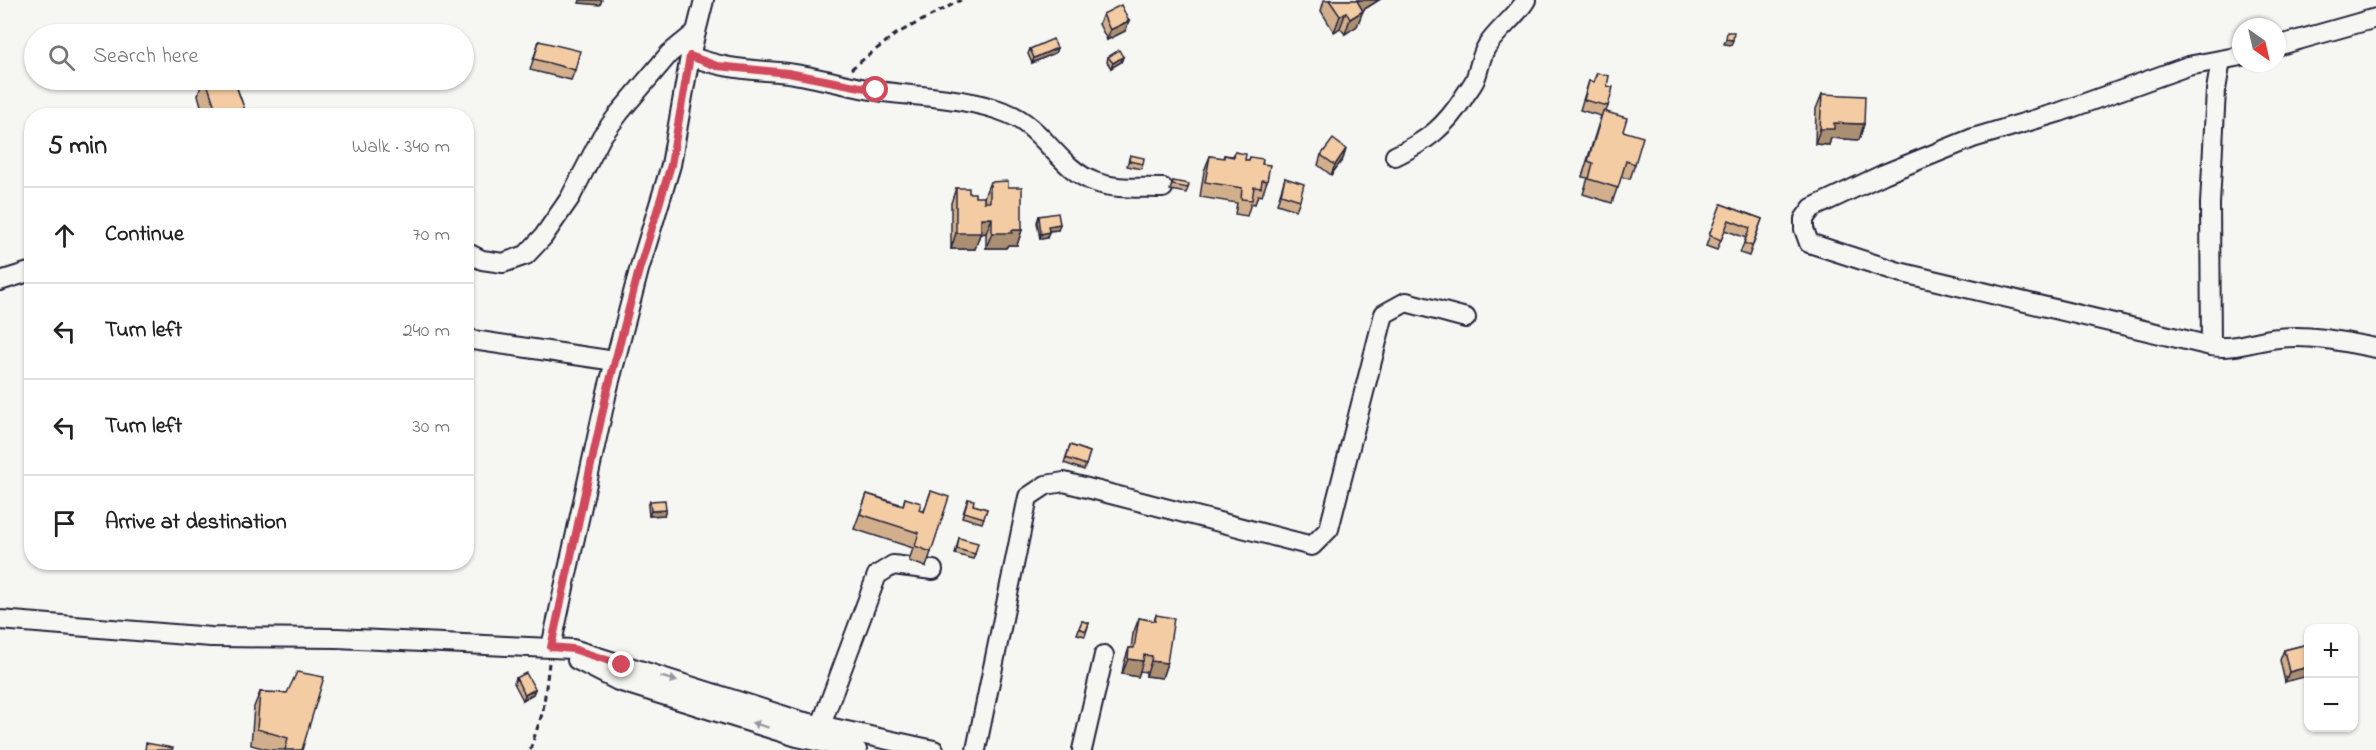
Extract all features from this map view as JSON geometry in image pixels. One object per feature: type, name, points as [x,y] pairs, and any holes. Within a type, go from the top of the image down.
[{"type":"street","points":[[551,647],[615,361],[639,270],[671,165],[690,56],[704,0]]},
{"type":"street","points":[[1395,156],[1418,146],[1438,131],[1460,104],[1476,78],[1484,50],[1496,32],[1522,7],[1526,0]]},
{"type":"street","points":[[2286,43],[2376,18]]},
{"type":"street","points":[[474,256],[482,260],[503,263],[526,255],[543,237],[570,198],[602,136],[620,112],[669,54],[696,32]]},
{"type":"street","points":[[690,56],[717,66],[788,73],[876,90],[977,105],[1006,113],[1028,124],[1068,164],[1095,182],[1112,186],[1163,188]]},
{"type":"street","points":[[2232,58],[2188,66],[2060,112],[1963,142],[1884,174],[1812,208],[1804,219],[1803,229],[1809,243],[1899,272],[2211,346],[2238,347],[2282,337],[2340,340],[2376,348]]},
{"type":"street","points":[[2211,346],[2210,204],[2216,90],[2221,60]]},
{"type":"street","points":[[0,280],[24,273]]},
{"type":"street","points":[[976,750],[1028,497],[1046,485],[1064,482],[1312,546],[1329,529],[1384,314],[1406,302],[1466,318]]},
{"type":"street","points":[[474,340],[615,361]]},
{"type":"street","points":[[821,725],[877,575],[893,565],[933,570]]},
{"type":"street","points":[[0,620],[211,637],[338,638],[573,649],[798,736],[821,725],[934,750]]},
{"type":"street","points":[[551,647],[618,681],[798,736],[857,750]]},
{"type":"street","points":[[1082,750],[1104,655]]},
{"type":"path","points":[[835,81],[896,34],[961,0]]},
{"type":"path","points":[[531,750],[543,711],[551,647]]},
{"type":"building","points":[[1329,0],[1360,0],[1357,1],[1363,11],[1350,19],[1346,12],[1340,16]]},
{"type":"building","points":[[1121,5],[1129,21],[1110,30],[1103,14]]},
{"type":"building","points":[[1727,32],[1734,32],[1733,40],[1726,39]]},
{"type":"building","points":[[1053,39],[1057,48],[1034,58],[1030,49]]},
{"type":"building","points":[[539,41],[580,51],[575,70],[534,59]]},
{"type":"building","points":[[1119,50],[1123,57],[1113,63],[1108,57]]},
{"type":"building","points":[[1597,73],[1609,76],[1607,86],[1613,87],[1608,106],[1584,100],[1589,81],[1594,82]]},
{"type":"building","points":[[209,90],[238,90],[244,108],[215,108]]},
{"type":"building","points":[[1822,94],[1865,96],[1864,124],[1834,123],[1834,129],[1820,129]]},
{"type":"building","points":[[1603,111],[1627,118],[1623,131],[1643,137],[1635,164],[1626,161],[1618,188],[1589,179],[1593,163],[1588,161]]},
{"type":"building","points":[[1333,139],[1346,149],[1335,165],[1321,155]]},
{"type":"building","points":[[1235,152],[1246,154],[1245,160],[1249,160],[1250,157],[1263,159],[1262,164],[1270,165],[1267,181],[1262,180],[1261,188],[1254,187],[1252,200],[1241,199],[1242,188],[1205,182],[1210,156],[1234,157]]},
{"type":"building","points":[[1130,155],[1144,158],[1143,164],[1129,161]]},
{"type":"building","points":[[1285,178],[1304,184],[1300,200],[1281,194]]},
{"type":"building","points":[[1008,181],[1008,187],[1022,187],[1022,230],[1012,230],[1012,233],[992,233],[992,218],[981,218],[981,233],[956,233],[956,188],[969,188],[969,193],[975,193],[975,197],[984,197],[984,202],[990,202],[990,182]]},
{"type":"building","points":[[1173,181],[1189,184],[1188,188],[1172,185]]},
{"type":"building","points":[[1721,204],[1762,219],[1752,246],[1744,243],[1750,228],[1729,220],[1721,240],[1709,235]]},
{"type":"building","points":[[1058,213],[1060,224],[1048,226],[1049,232],[1041,234],[1039,216]]},
{"type":"building","points":[[1070,445],[1090,452],[1086,465],[1066,458]]},
{"type":"building","points":[[931,491],[949,497],[931,552],[915,546],[919,533],[860,514],[867,494],[903,506],[905,498],[921,503],[919,510],[924,512]]},
{"type":"building","points":[[968,499],[974,500],[973,505],[987,509],[984,518],[964,512]]},
{"type":"building","points":[[665,500],[666,510],[651,511],[650,501]]},
{"type":"building","points":[[959,538],[978,543],[975,554],[957,549]]},
{"type":"building","points":[[1156,615],[1174,618],[1167,663],[1151,661],[1152,656],[1144,655],[1143,661],[1128,659],[1129,648],[1134,648],[1139,618],[1155,621]]},
{"type":"building","points":[[1082,621],[1089,623],[1086,631],[1079,628]]},
{"type":"building","points":[[2304,645],[2304,668],[2289,672],[2284,650]]},
{"type":"building","points":[[297,672],[324,677],[302,750],[285,750],[288,738],[257,729],[260,692],[287,693]]},
{"type":"building","points":[[526,673],[535,689],[525,695],[516,678]]},
{"type":"building","points":[[146,743],[173,748],[172,750],[145,750]]},
{"type":"route","points":[[622,665],[573,649],[551,647],[607,392],[639,270],[671,165],[690,56],[717,66],[788,73],[876,90]]}]
